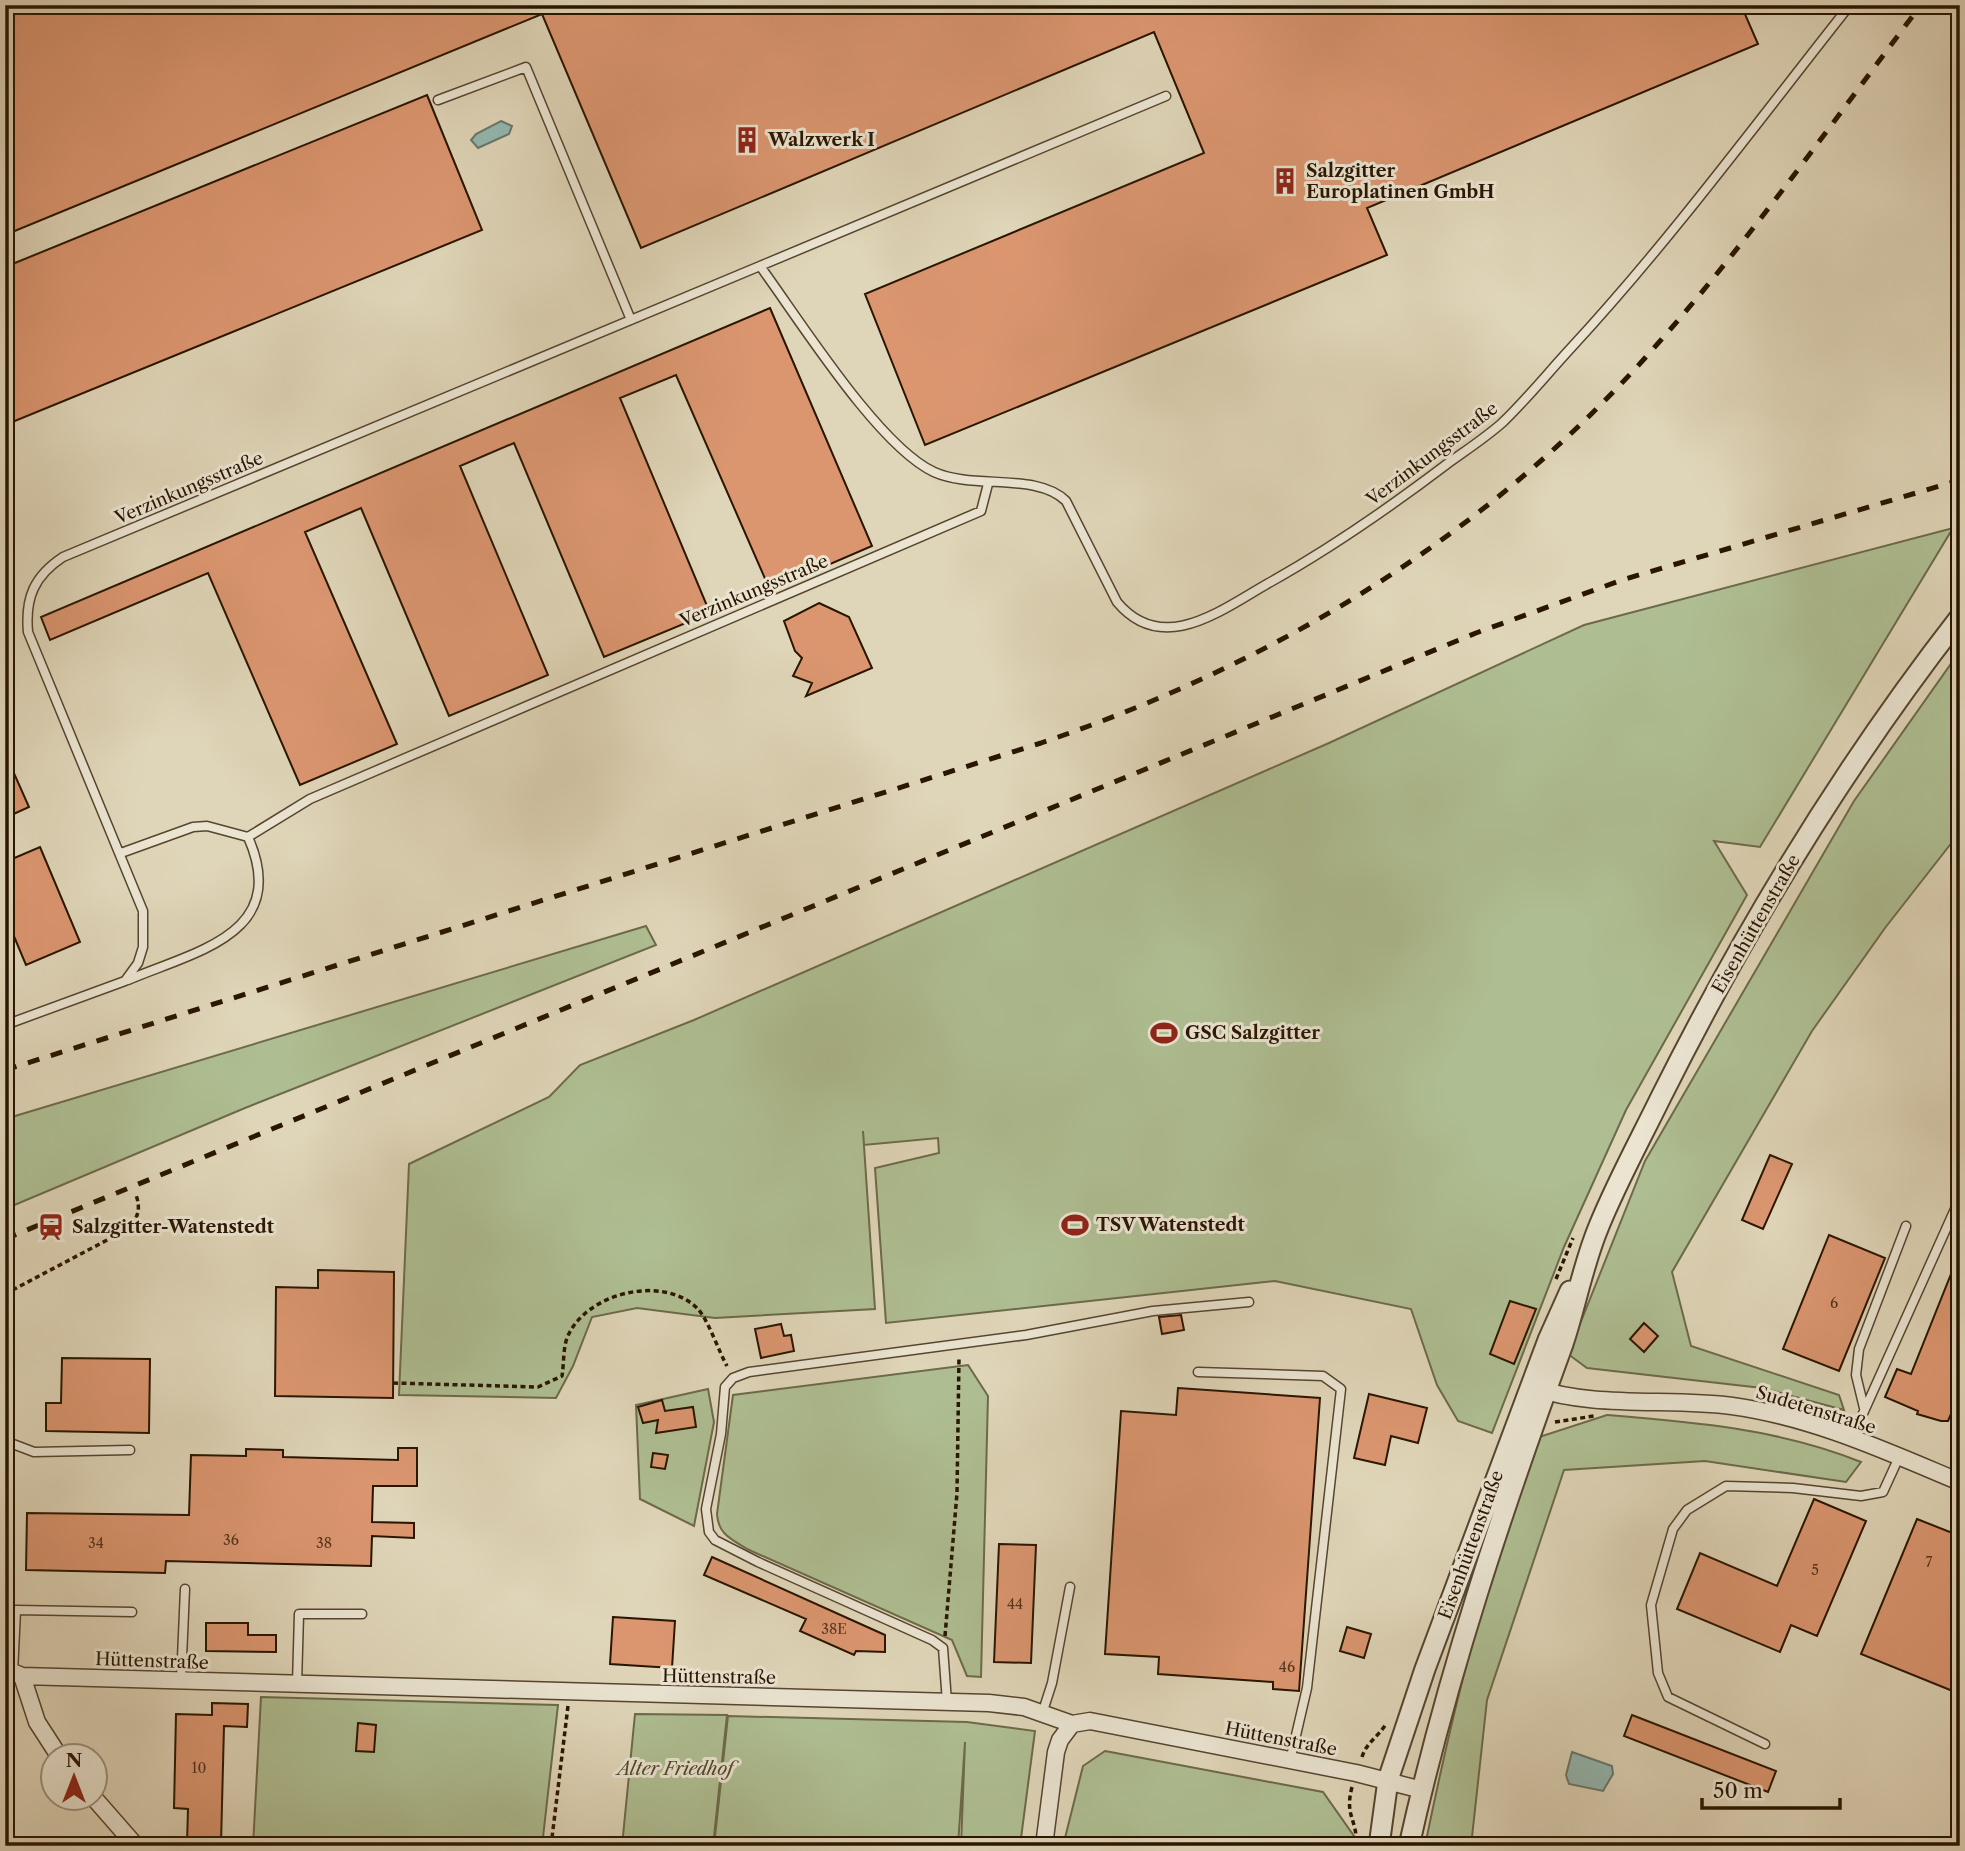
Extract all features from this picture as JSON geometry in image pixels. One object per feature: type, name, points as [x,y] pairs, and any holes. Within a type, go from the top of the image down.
[{"type":"street","name":"Eisenhüttenstraße","points":[[1379,1846],[1388,1780],[1425,1670],[1538,1389],[1570,1322],[1589,1253],[1609,1204],[1673,1073],[1752,929],[1851,769],[1960,618]]},
{"type":"street","name":"Eisenhüttenstraße","points":[[1409,1846],[1458,1660],[1533,1430],[1538,1389]]},
{"type":"street","name":"Sudetenstraße","points":[[1538,1389],[1619,1399],[1733,1406],[1800,1421],[1852,1438],[1960,1482]]},
{"type":"street","name":"Hüttenstraße","points":[[13,1673],[181,1681],[947,1702],[1024,1707],[1072,1724],[1090,1721],[1356,1773],[1422,1790]]},
{"type":"street","points":[[13,1673],[50,1742]]},
{"type":"street","points":[[1044,1846],[1056,1752],[1060,1740],[1072,1724]]},
{"type":"street","points":[[106,1812],[136,1846]]},
{"type":"lane","name":"Verzinkungsstraße","points":[[760,266],[871,417],[899,447],[934,472],[988,484],[1041,486],[1056,491],[1066,501],[1117,602],[1128,615],[1145,625],[1179,627],[1226,608],[1307,562],[1395,504],[1502,423],[1642,269],[1850,5]]},
{"type":"lane","points":[[438,100],[526,67],[631,320]]},
{"type":"lane","name":"Verzinkungsstraße","points":[[125,981],[138,963],[145,930],[143,911],[28,632],[29,595],[48,567],[63,558],[1166,96]]},
{"type":"lane","name":"Verzinkungsstraße","points":[[248,837],[310,799],[981,511],[988,484]]},
{"type":"lane","points":[[5,1025],[125,981],[230,936],[247,920],[257,899],[256,856],[248,837],[207,826],[193,827],[121,853]]},
{"type":"lane","points":[[1852,1438],[1959,1204]]},
{"type":"lane","points":[[1864,1408],[1856,1375],[1859,1349],[1906,1226]]},
{"type":"lane","points":[[947,1702],[943,1648],[932,1640],[738,1552],[715,1539],[709,1532],[706,1509],[721,1434],[725,1387],[733,1378],[749,1371],[1091,1325],[1153,1311],[1249,1302]]},
{"type":"lane","points":[[1198,1371],[1323,1376],[1341,1389],[1307,1688],[1290,1760]]},
{"type":"lane","points":[[5,1441],[34,1452],[130,1450]]},
{"type":"lane","points":[[1765,1744],[1668,1697],[1658,1672],[1651,1605],[1673,1529],[1687,1510],[1726,1486],[1793,1488],[1861,1496],[1883,1492],[1899,1457]]},
{"type":"lane","points":[[1042,1714],[1052,1683],[1070,1587]]},
{"type":"lane","points":[[181,1681],[185,1588]]},
{"type":"lane","points":[[13,1673],[16,1610],[132,1612]]},
{"type":"lane","points":[[297,1684],[299,1614],[362,1614]]},
{"type":"path","points":[[5,1294],[128,1229],[136,1220],[139,1209],[136,1195]]},
{"type":"path","points":[[393,1383],[538,1387],[562,1376],[567,1338],[589,1307],[618,1294],[667,1292],[697,1308],[733,1378]]},
{"type":"path","points":[[943,1648],[957,1493],[959,1343]]},
{"type":"path","points":[[1533,1430],[1543,1432],[1556,1420],[1590,1419],[1619,1399]]},
{"type":"path","points":[[551,1846],[569,1693]]},
{"type":"path","points":[[1356,1773],[1347,1805],[1357,1834],[1356,1846]]},
{"type":"green space","points":[[1953,528],[1760,847],[1714,841],[1747,895],[1626,1110],[1564,1247],[1492,1433],[1458,1421],[1437,1385],[1411,1309],[1275,1281],[886,1323],[875,1168],[939,1153],[938,1138],[864,1145],[863,1131],[875,1309],[715,1318],[637,1308],[592,1317],[573,1366],[556,1398],[399,1395],[409,1164],[549,1097],[580,1065],[694,1020],[1329,743],[1584,625]]},
{"type":"green space","points":[[1960,651],[1960,832],[1885,928],[1812,1031],[1672,1272],[1691,1346],[1839,1395],[1844,1410],[1762,1388],[1587,1368],[1568,1354],[1645,1161],[1854,801]]},
{"type":"green space","points":[[646,926],[656,945],[245,1108],[5,1209],[5,1119]]},
{"type":"green space","points":[[968,1365],[988,1396],[981,1677],[967,1676],[952,1640],[747,1549],[723,1531],[717,1514],[733,1395]]},
{"type":"green space","points":[[708,1389],[714,1422],[694,1526],[640,1499],[636,1405]]},
{"type":"green space","points":[[1607,1415],[1704,1424],[1768,1434],[1861,1462],[1846,1482],[1705,1461],[1564,1470],[1487,1700],[1471,1846],[1425,1846],[1473,1640],[1502,1538],[1536,1438]]},
{"type":"green space","points":[[261,1697],[558,1705],[542,1846],[253,1846]]},
{"type":"green space","name":"Alter Friedhof","points":[[635,1714],[727,1715],[713,1846],[622,1846]]},
{"type":"green space","points":[[728,1716],[967,1722],[1035,1731],[1020,1846],[961,1846],[965,1742],[958,1846],[714,1846]]},
{"type":"green space","points":[[1105,1751],[1323,1792],[1361,1846],[1063,1846],[1083,1766]]},
{"type":"water","points":[[501,121],[512,126],[509,134],[478,148],[471,140],[476,134]]},
{"type":"water","points":[[1572,1752],[1612,1766],[1613,1774],[1603,1791],[1569,1784],[1566,1775]]},
{"type":"building","points":[[24,5],[1741,5],[1758,44],[1367,208],[1387,255],[925,445],[865,294],[1204,153],[1154,32],[641,248],[542,14],[5,235],[5,13]]},
{"type":"building","points":[[427,95],[482,230],[5,425],[5,267]]},
{"type":"building","points":[[770,308],[872,546],[770,590],[676,375],[620,398],[710,613],[604,657],[514,443],[460,466],[548,675],[449,716],[361,508],[305,532],[397,744],[300,785],[208,573],[50,640],[41,617]]},
{"type":"building","points":[[819,603],[849,617],[872,668],[806,696],[812,683],[793,676],[802,658],[795,651],[784,621]]},
{"type":"building","points":[[5,753],[29,807],[5,818]]},
{"type":"building","points":[[40,847],[80,942],[26,965],[5,915],[5,862]]},
{"type":"building","points":[[1770,1155],[1792,1164],[1763,1229],[1742,1220]]},
{"type":"building","points":[[1829,1235],[1885,1258],[1839,1371],[1783,1349]]},
{"type":"building","points":[[1959,1254],[1960,1393],[1948,1421],[1941,1421],[1917,1414],[1918,1411],[1885,1397],[1897,1369],[1911,1374]]},
{"type":"building","points":[[318,1270],[394,1272],[393,1398],[275,1396],[276,1287],[318,1288]]},
{"type":"building","points":[[1510,1301],[1536,1309],[1514,1364],[1490,1354]]},
{"type":"building","points":[[1181,1315],[1184,1330],[1162,1334],[1159,1317]]},
{"type":"building","points":[[1644,1323],[1658,1336],[1644,1352],[1630,1339]]},
{"type":"building","points":[[781,1324],[784,1336],[791,1335],[794,1351],[761,1358],[755,1329]]},
{"type":"building","points":[[62,1358],[150,1359],[149,1433],[46,1431],[46,1403],[61,1403]]},
{"type":"building","points":[[1178,1388],[1320,1398],[1299,1691],[1273,1689],[1273,1682],[1158,1674],[1159,1657],[1105,1654],[1121,1411],[1176,1415]]},
{"type":"building","points":[[1369,1394],[1427,1408],[1418,1443],[1391,1436],[1385,1465],[1354,1458]]},
{"type":"building","points":[[662,1400],[665,1411],[693,1407],[696,1427],[656,1433],[658,1420],[643,1423],[638,1407]]},
{"type":"building","points":[[398,1448],[417,1448],[417,1486],[373,1486],[372,1522],[414,1523],[414,1538],[372,1536],[371,1566],[166,1561],[165,1573],[26,1570],[27,1513],[189,1515],[191,1455],[246,1456],[246,1449],[283,1450],[283,1457],[398,1460]]},
{"type":"building","points":[[653,1453],[668,1455],[665,1469],[651,1467]]},
{"type":"building","points":[[1814,1499],[1866,1521],[1817,1636],[1791,1625],[1780,1652],[1677,1609],[1700,1553],[1777,1586]]},
{"type":"building","points":[[1917,1519],[1960,1536],[1960,1694],[1861,1654]]},
{"type":"building","points":[[999,1544],[1036,1545],[1031,1663],[994,1662]]},
{"type":"building","points":[[712,1557],[885,1635],[885,1652],[856,1651],[854,1655],[800,1631],[806,1619],[704,1575]]},
{"type":"building","points":[[613,1617],[675,1621],[672,1668],[610,1664]]},
{"type":"building","points":[[206,1623],[248,1623],[248,1635],[276,1635],[276,1652],[206,1651]]},
{"type":"building","points":[[1347,1627],[1371,1634],[1364,1658],[1340,1651]]},
{"type":"building","points":[[212,1703],[248,1704],[247,1727],[224,1726],[221,1844],[187,1843],[188,1809],[174,1808],[176,1714],[212,1715]]},
{"type":"building","points":[[1632,1715],[1776,1771],[1768,1792],[1624,1736]]},
{"type":"building","points":[[358,1723],[376,1725],[374,1752],[356,1751]]},
{"type":"railway","points":[[5,1070],[1041,743],[1126,712],[1209,676],[1290,635],[1368,590],[1442,539],[1514,484],[1581,424],[1645,358],[1718,273],[1921,5]]},
{"type":"railway","points":[[5,1239],[1476,633],[1622,580],[1960,480]]},
{"type":"place","name":"Walzwerk I","points":[[747,140]]},
{"type":"place","name":"Salzgitter Europlatinen GmbH","points":[[1285,181]]},
{"type":"place","name":"GSC Salzgitter","points":[[1164,1033]]},
{"type":"place","name":"TSV Watenstedt","points":[[1075,1225]]},
{"type":"place","name":"Salzgitter-Watenstedt","points":[[51,1227]]}]
